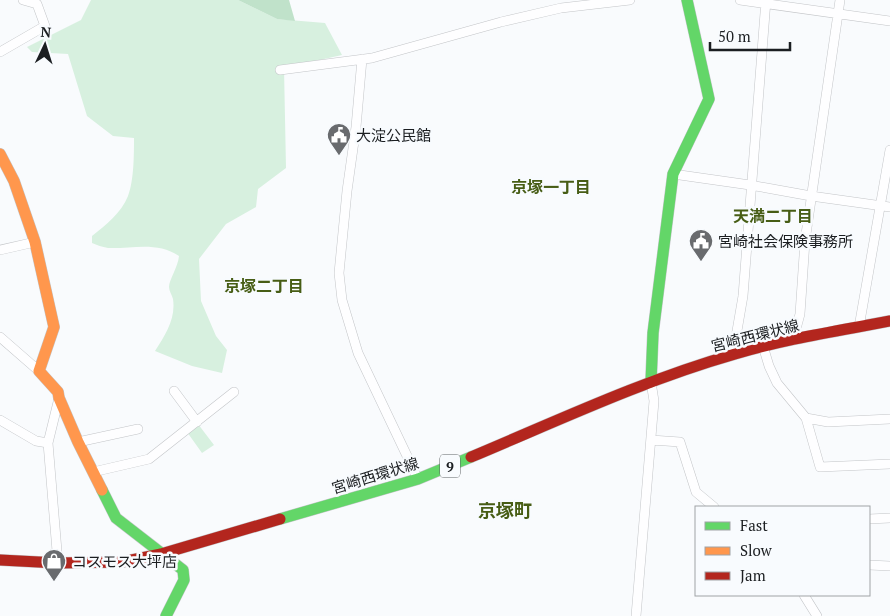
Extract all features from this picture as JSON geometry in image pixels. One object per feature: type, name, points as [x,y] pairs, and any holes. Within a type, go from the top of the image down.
[{"type":"main road","points":[[651,382],[653,333],[673,174],[709,100],[687,0]]},
{"type":"main road","points":[[0,154],[14,181],[34,242],[54,327],[39,372],[58,392],[78,442],[116,518],[183,570],[184,580],[166,616]]},
{"type":"main road","name":"宮崎西環状線","points":[[0,560],[58,563],[122,562],[161,554],[418,479],[651,382],[733,354],[763,346],[890,321]]},
{"type":"street","points":[[0,52],[45,26],[37,4],[23,0]]},
{"type":"street","points":[[280,70],[372,58],[544,11],[630,0]]},
{"type":"street","points":[[740,0],[766,2],[890,21]]},
{"type":"street","points":[[793,340],[800,314],[805,242],[840,0]]},
{"type":"street","points":[[733,354],[743,296],[750,185],[766,2]]},
{"type":"street","points":[[362,59],[339,273],[342,300],[358,353],[418,479]]},
{"type":"street","points":[[859,327],[890,150]]},
{"type":"street","points":[[673,174],[890,207]]},
{"type":"street","points":[[0,250],[34,242]]},
{"type":"street","points":[[0,337],[39,372]]},
{"type":"street","points":[[763,346],[777,382],[806,418],[820,467],[890,464]]},
{"type":"street","points":[[636,616],[654,401],[651,382]]},
{"type":"street","points":[[174,391],[197,422]]},
{"type":"street","points":[[93,472],[150,460],[234,392]]},
{"type":"street","points":[[58,563],[48,443],[59,398]]},
{"type":"street","points":[[806,418],[828,422],[890,419]]},
{"type":"street","points":[[0,420],[36,441],[48,443]]},
{"type":"street","points":[[78,442],[138,430]]},
{"type":"street","points":[[651,440],[680,442],[696,492],[713,506]]},
{"type":"street","points":[[870,518],[890,518]]},
{"type":"street","points":[[870,565],[890,566]]},
{"type":"street","points":[[805,596],[817,616]]},
{"type":"green space","points":[[91,0],[238,0],[277,19],[325,23],[342,55],[284,68],[286,168],[258,189],[256,207],[226,224],[199,259],[201,301],[216,336],[227,350],[222,373],[192,366],[155,351],[166,333],[173,313],[173,299],[169,287],[179,256],[171,251],[153,247],[108,248],[92,243],[92,236],[117,213],[128,196],[133,175],[134,138],[113,136],[87,116],[68,54],[32,52],[27,47],[81,20]]},
{"type":"green space","points":[[238,0],[289,0],[295,21],[277,19]]},
{"type":"green space","points":[[198,424],[214,445],[202,453],[187,432]]},
{"type":"traffic: fast","points":[[651,382],[653,333],[673,174],[709,99],[687,0]]},
{"type":"traffic: fast","points":[[280,519],[418,479],[471,457]]},
{"type":"traffic: fast","points":[[102,490],[116,518],[183,570],[184,580],[166,616]]},
{"type":"traffic: slow","points":[[0,154],[14,181],[35,242],[54,327],[39,371],[58,392],[78,442],[102,490]]},
{"type":"traffic: jam","points":[[471,457],[601,402],[701,364],[773,344],[890,321]]},
{"type":"traffic: jam","points":[[0,560],[58,563],[122,562],[161,554],[280,519]]},
{"type":"place","name":"大淀公民館","points":[[339,156]]},
{"type":"place","name":"宮崎社会保険事務所","points":[[701,262]]},
{"type":"place","name":"コスモス大坪店","points":[[54,582]]},
{"type":"district","name":"京塚一丁目","points":[[551,187]]},
{"type":"district","name":"天満二丁目","points":[[773,216]]},
{"type":"district","name":"京塚二丁目","points":[[264,286]]},
{"type":"district","name":"京塚町","points":[[505,510]]}]
